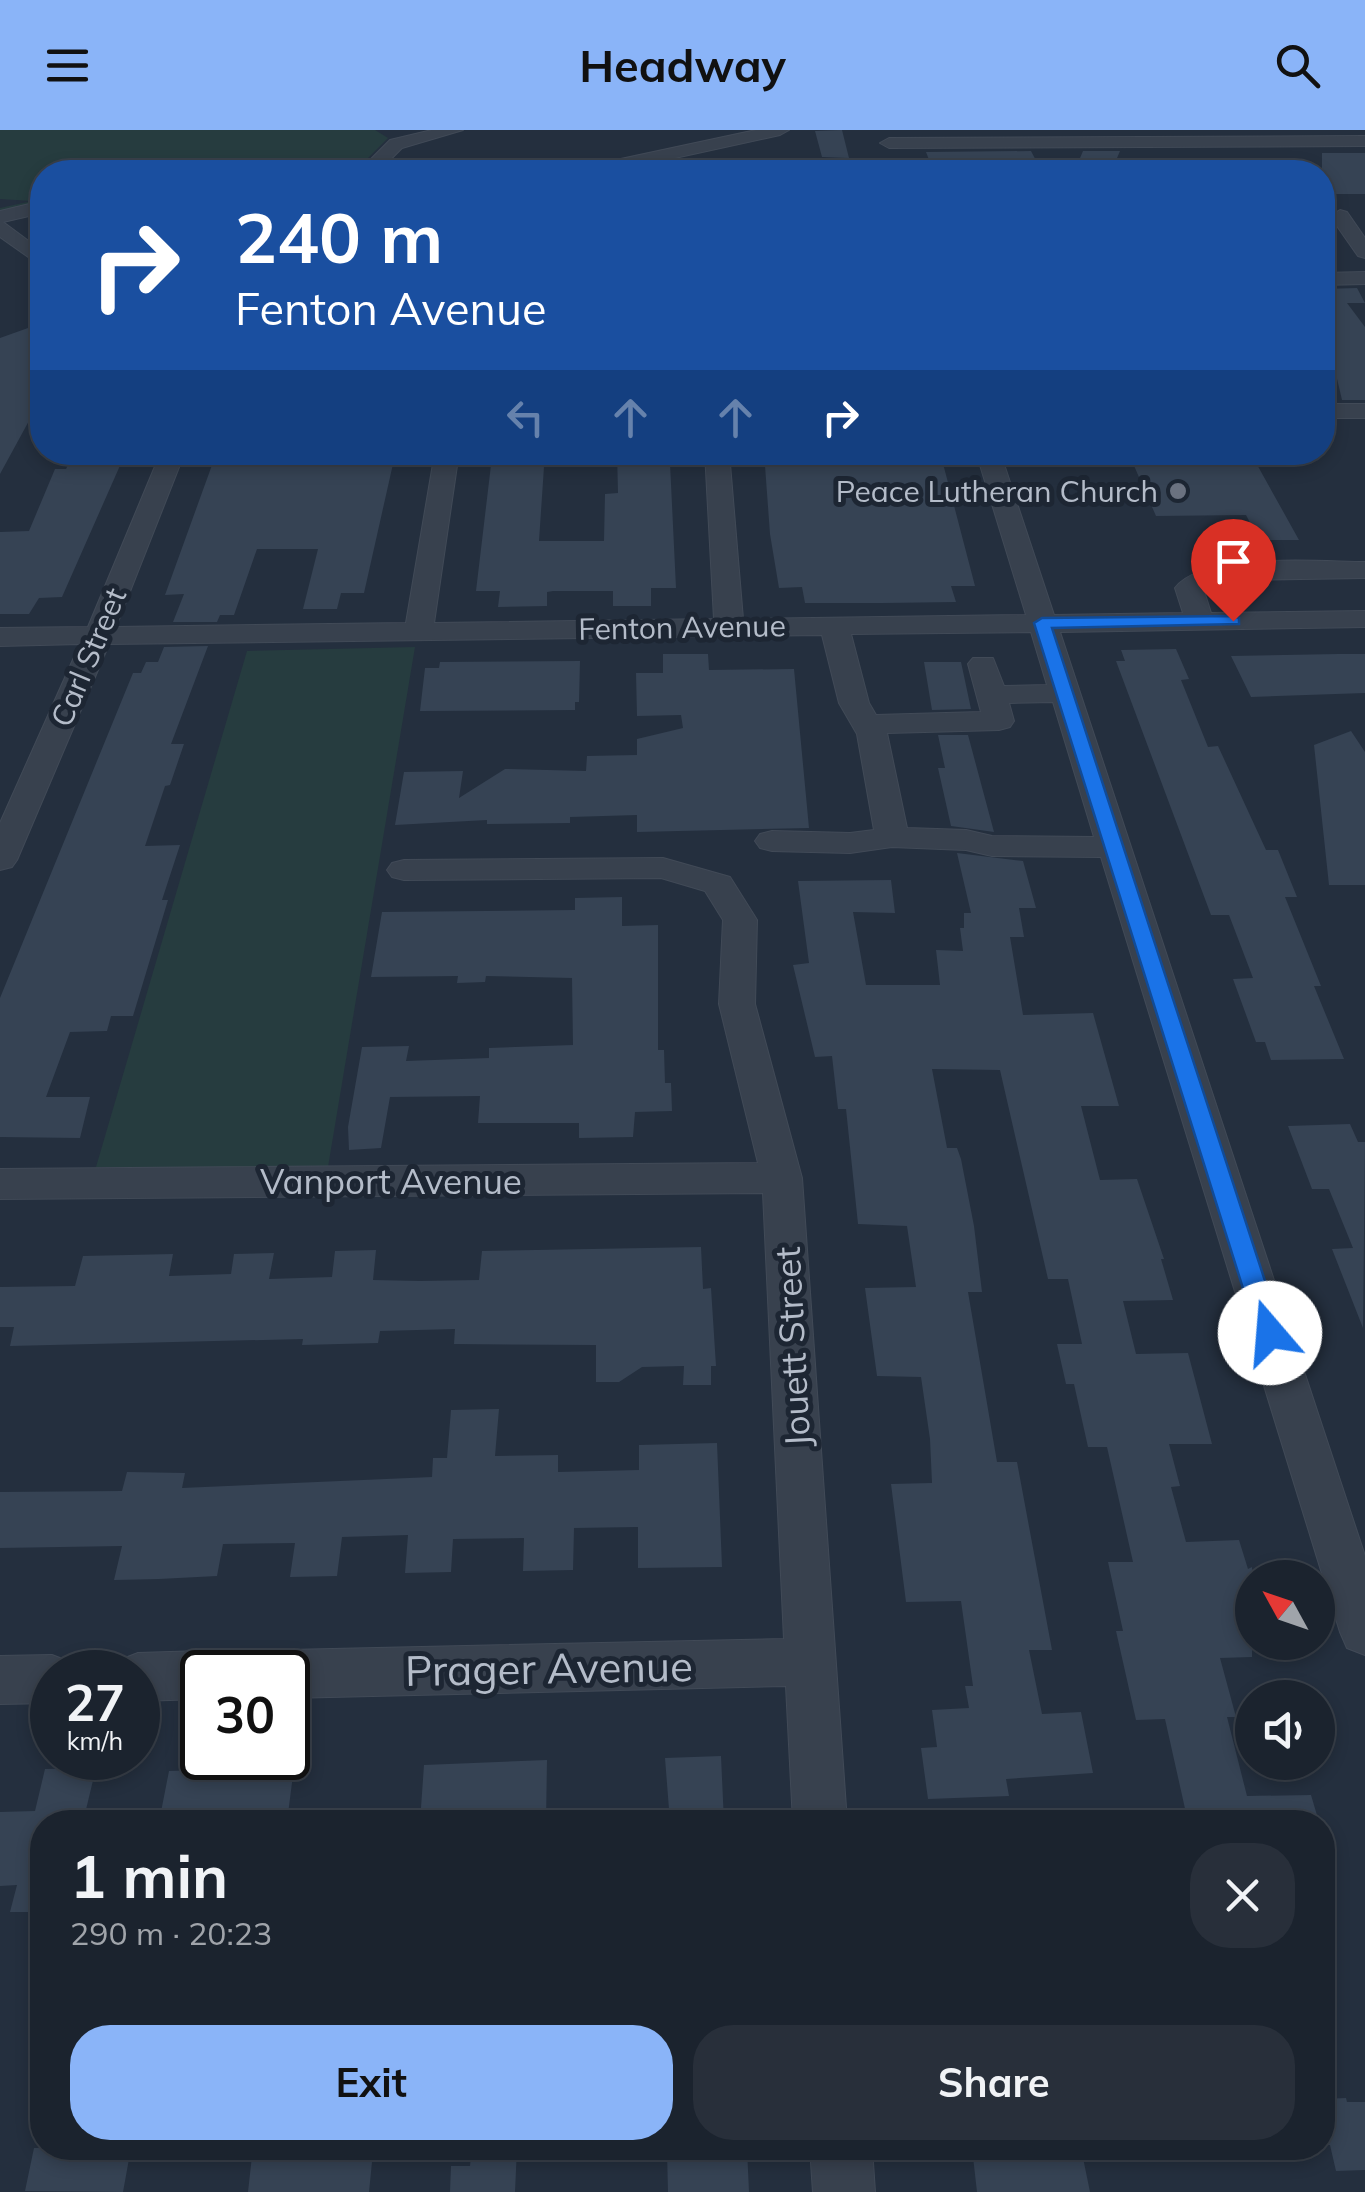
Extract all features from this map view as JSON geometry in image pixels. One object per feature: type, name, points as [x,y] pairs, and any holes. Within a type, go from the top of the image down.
[{"type":"street","points":[[380,160],[396,144],[454,130]]},
{"type":"street","points":[[643,160],[780,130]]},
{"type":"street","points":[[662,137],[689,150]]},
{"type":"street","points":[[887,137],[1365,141]]},
{"type":"street","points":[[0,217],[30,210]]},
{"type":"street","points":[[1340,216],[1365,252]]},
{"type":"street","points":[[0,227],[30,250]]},
{"type":"street","points":[[1335,278],[1365,278]]},
{"type":"street","points":[[1335,411],[1365,411]]},
{"type":"street","name":"Carl Street","points":[[0,860],[99,635],[168,465]]},
{"type":"street","points":[[418,630],[446,465]]},
{"type":"street","points":[[717,465],[730,626]]},
{"type":"street","points":[[992,465],[1365,1632]]},
{"type":"street","points":[[1200,621],[1189,588],[1194,582],[1221,574],[1365,570]]},
{"type":"street","name":"Fenton Avenue","points":[[0,637],[1365,620]]},
{"type":"street","points":[[834,625],[854,704],[872,734],[892,837]]},
{"type":"street","points":[[866,724],[998,721],[983,664]]},
{"type":"street","points":[[991,695],[1064,693]]},
{"type":"street","points":[[772,841],[850,843],[892,837],[966,840],[992,846],[1114,847]]},
{"type":"street","name":"Jouett Street","points":[[404,870],[663,868],[718,884],[740,920],[737,1004],[782,1178],[819,1810]]},
{"type":"street","name":"Vanport Avenue","points":[[0,1184],[782,1178]]},
{"type":"street","name":"Prager Avenue","points":[[310,1673],[810,1662]]},
{"type":"street","points":[[0,1680],[30,1679]]},
{"type":"street","points":[[842,2160],[844,2192]]},
{"type":"green space","points":[[0,130],[375,130],[388,138],[366,160],[30,160],[30,201],[0,199]]},
{"type":"green space","points":[[30,201],[30,207],[0,214],[0,208]]},
{"type":"green space","points":[[415,647],[328,1167],[96,1167],[247,651]]},
{"type":"building","points":[[842,130],[849,158],[822,157],[815,131]]},
{"type":"building","points":[[1031,151],[1036,160],[929,160],[926,152]]},
{"type":"building","points":[[1083,151],[1120,151],[1116,160],[1079,160]]},
{"type":"building","points":[[1322,153],[1365,153],[1365,194],[1335,194],[1335,160],[1322,160]]},
{"type":"building","points":[[1357,288],[1365,303],[1347,303],[1365,327],[1365,400],[1342,400],[1335,370],[1335,289]]},
{"type":"building","points":[[30,327],[30,419],[0,474],[0,338]]},
{"type":"building","points":[[68,465],[120,465],[62,597],[39,598],[29,614],[0,614],[0,532],[29,531],[55,469],[66,469]]},
{"type":"building","points":[[212,465],[393,465],[364,593],[341,593],[337,609],[303,609],[318,549],[257,549],[234,615],[220,615],[217,622],[173,622],[184,594],[165,595]]},
{"type":"building","points":[[491,465],[544,465],[539,541],[604,541],[605,494],[618,493],[617,465],[670,465],[676,588],[651,588],[651,606],[613,606],[613,591],[553,591],[547,592],[547,606],[498,607],[500,591],[476,591]]},
{"type":"building","points":[[765,465],[943,465],[975,586],[951,586],[956,602],[805,603],[802,587],[779,588]]},
{"type":"building","points":[[1134,465],[1257,465],[1299,540],[1259,540],[1246,515],[1156,516]]},
{"type":"building","points":[[208,646],[171,744],[184,744],[145,846],[180,845],[162,900],[168,900],[133,1016],[111,1016],[107,1031],[70,1032],[46,1097],[90,1097],[80,1138],[0,1137],[0,998],[133,673],[141,673],[146,662],[158,662],[164,647]]},
{"type":"building","points":[[1176,649],[1189,679],[1181,680],[1208,747],[1218,746],[1266,850],[1278,850],[1297,897],[1285,897],[1321,986],[1314,986],[1344,1059],[1271,1060],[1265,1042],[1256,1042],[1233,979],[1253,978],[1229,915],[1211,915],[1116,661],[1125,661],[1121,650]]},
{"type":"building","points":[[663,654],[708,654],[709,670],[794,669],[809,828],[637,832],[637,815],[570,817],[570,823],[487,824],[487,820],[395,825],[404,772],[463,771],[459,798],[505,769],[586,771],[587,756],[637,755],[637,739],[683,728],[681,715],[637,716],[636,673],[663,673]]},
{"type":"building","points":[[1365,654],[1365,693],[1251,697],[1231,656]]},
{"type":"building","points":[[580,661],[579,702],[575,702],[575,710],[420,711],[425,668],[439,668],[440,662]]},
{"type":"building","points":[[924,662],[961,662],[971,709],[932,710]]},
{"type":"building","points":[[1351,731],[1365,752],[1365,885],[1329,885],[1314,745]]},
{"type":"building","points":[[938,735],[968,735],[994,832],[951,826],[938,768],[945,768]]},
{"type":"building","points":[[957,853],[1023,861],[1036,908],[1019,908],[1024,937],[1010,937],[1023,1015],[1093,1013],[1119,1106],[1081,1106],[1100,1180],[1137,1179],[1164,1259],[1173,1300],[1123,1301],[1136,1354],[1188,1353],[1212,1444],[1169,1444],[1180,1486],[1171,1487],[1186,1542],[1239,1540],[1245,1560],[1235,1560],[1235,1658],[1220,1658],[1235,1713],[1235,1717],[1227,1717],[1235,1749],[1235,1780],[1243,1780],[1247,1796],[1311,1795],[1315,1810],[1185,1810],[1165,1719],[1136,1720],[1116,1631],[1123,1631],[1108,1562],[1133,1562],[1107,1447],[1088,1447],[1074,1384],[1066,1384],[1057,1344],[1082,1344],[1068,1279],[1048,1279],[1000,1070],[932,1069],[947,1148],[957,1148],[961,1159],[974,1226],[982,1292],[968,1292],[997,1462],[1017,1462],[1052,1650],[1029,1650],[1042,1714],[1081,1712],[1093,1773],[1006,1779],[1009,1796],[928,1799],[921,1748],[937,1747],[932,1710],[969,1708],[965,1686],[973,1686],[961,1601],[906,1602],[891,1484],[932,1483],[930,1439],[921,1377],[877,1376],[865,1288],[916,1287],[907,1226],[858,1224],[846,1109],[838,1109],[832,1056],[815,1057],[793,965],[809,963],[798,881],[891,880],[895,913],[853,912],[866,985],[940,985],[936,950],[963,951],[960,928],[964,928],[964,913],[971,913]]},
{"type":"building","points":[[622,897],[622,926],[658,925],[658,1050],[664,1050],[665,1083],[671,1083],[672,1111],[635,1112],[633,1137],[579,1138],[579,1123],[478,1123],[480,1096],[390,1097],[381,1148],[349,1150],[348,1127],[362,1047],[409,1046],[406,1061],[489,1058],[489,1048],[573,1045],[572,978],[486,976],[485,982],[457,983],[458,976],[371,977],[382,912],[575,910],[575,898]]},
{"type":"building","points":[[1350,1124],[1358,1142],[1365,1142],[1363,1328],[1332,1249],[1353,1248],[1329,1189],[1312,1189],[1288,1126]]},
{"type":"building","points":[[701,1247],[703,1289],[711,1288],[716,1366],[711,1366],[711,1385],[683,1385],[684,1366],[642,1367],[619,1382],[596,1382],[596,1345],[454,1344],[455,1329],[380,1331],[378,1343],[302,1345],[303,1339],[10,1346],[14,1327],[0,1327],[0,1287],[75,1286],[83,1256],[173,1254],[169,1276],[231,1274],[234,1254],[274,1253],[269,1279],[332,1277],[335,1251],[376,1250],[373,1280],[420,1281],[479,1280],[482,1251]]},
{"type":"building","points":[[499,1409],[495,1456],[558,1455],[558,1472],[639,1470],[639,1445],[717,1443],[722,1567],[638,1568],[638,1527],[574,1528],[573,1570],[523,1571],[524,1538],[453,1539],[451,1572],[405,1573],[408,1535],[342,1537],[337,1576],[290,1577],[295,1543],[223,1544],[217,1576],[114,1580],[122,1546],[0,1548],[0,1492],[122,1491],[127,1472],[185,1473],[182,1488],[432,1477],[433,1458],[447,1458],[451,1410]]},
{"type":"building","points":[[721,1756],[723,1810],[669,1810],[665,1758]]},
{"type":"building","points":[[547,1760],[546,1810],[421,1810],[424,1765]]},
{"type":"building","points":[[169,1771],[180,1771],[180,1780],[292,1780],[289,1810],[161,1810]]},
{"type":"building","points":[[42,1780],[93,1780],[86,1810],[35,1810]]},
{"type":"building","points":[[30,1811],[30,1912],[10,1912],[17,1885],[0,1886],[0,1812]]},
{"type":"building","points":[[1335,2098],[1365,2102],[1365,2170],[1336,2171]]},
{"type":"building","points":[[31,2160],[129,2160],[123,2192],[25,2191]]},
{"type":"building","points":[[252,2160],[372,2160],[369,2192],[248,2192]]},
{"type":"building","points":[[471,2160],[516,2160],[515,2192],[450,2192],[451,2166],[470,2166]]},
{"type":"building","points":[[667,2160],[748,2160],[749,2192],[668,2192]]},
{"type":"building","points":[[973,2160],[1083,2160],[1090,2192],[977,2192]]},
{"type":"place","name":"Peace Lutheran Church","points":[[1178,491]]},
{"type":"route","points":[[1233,621],[1042,623],[1270,1333]]}]
